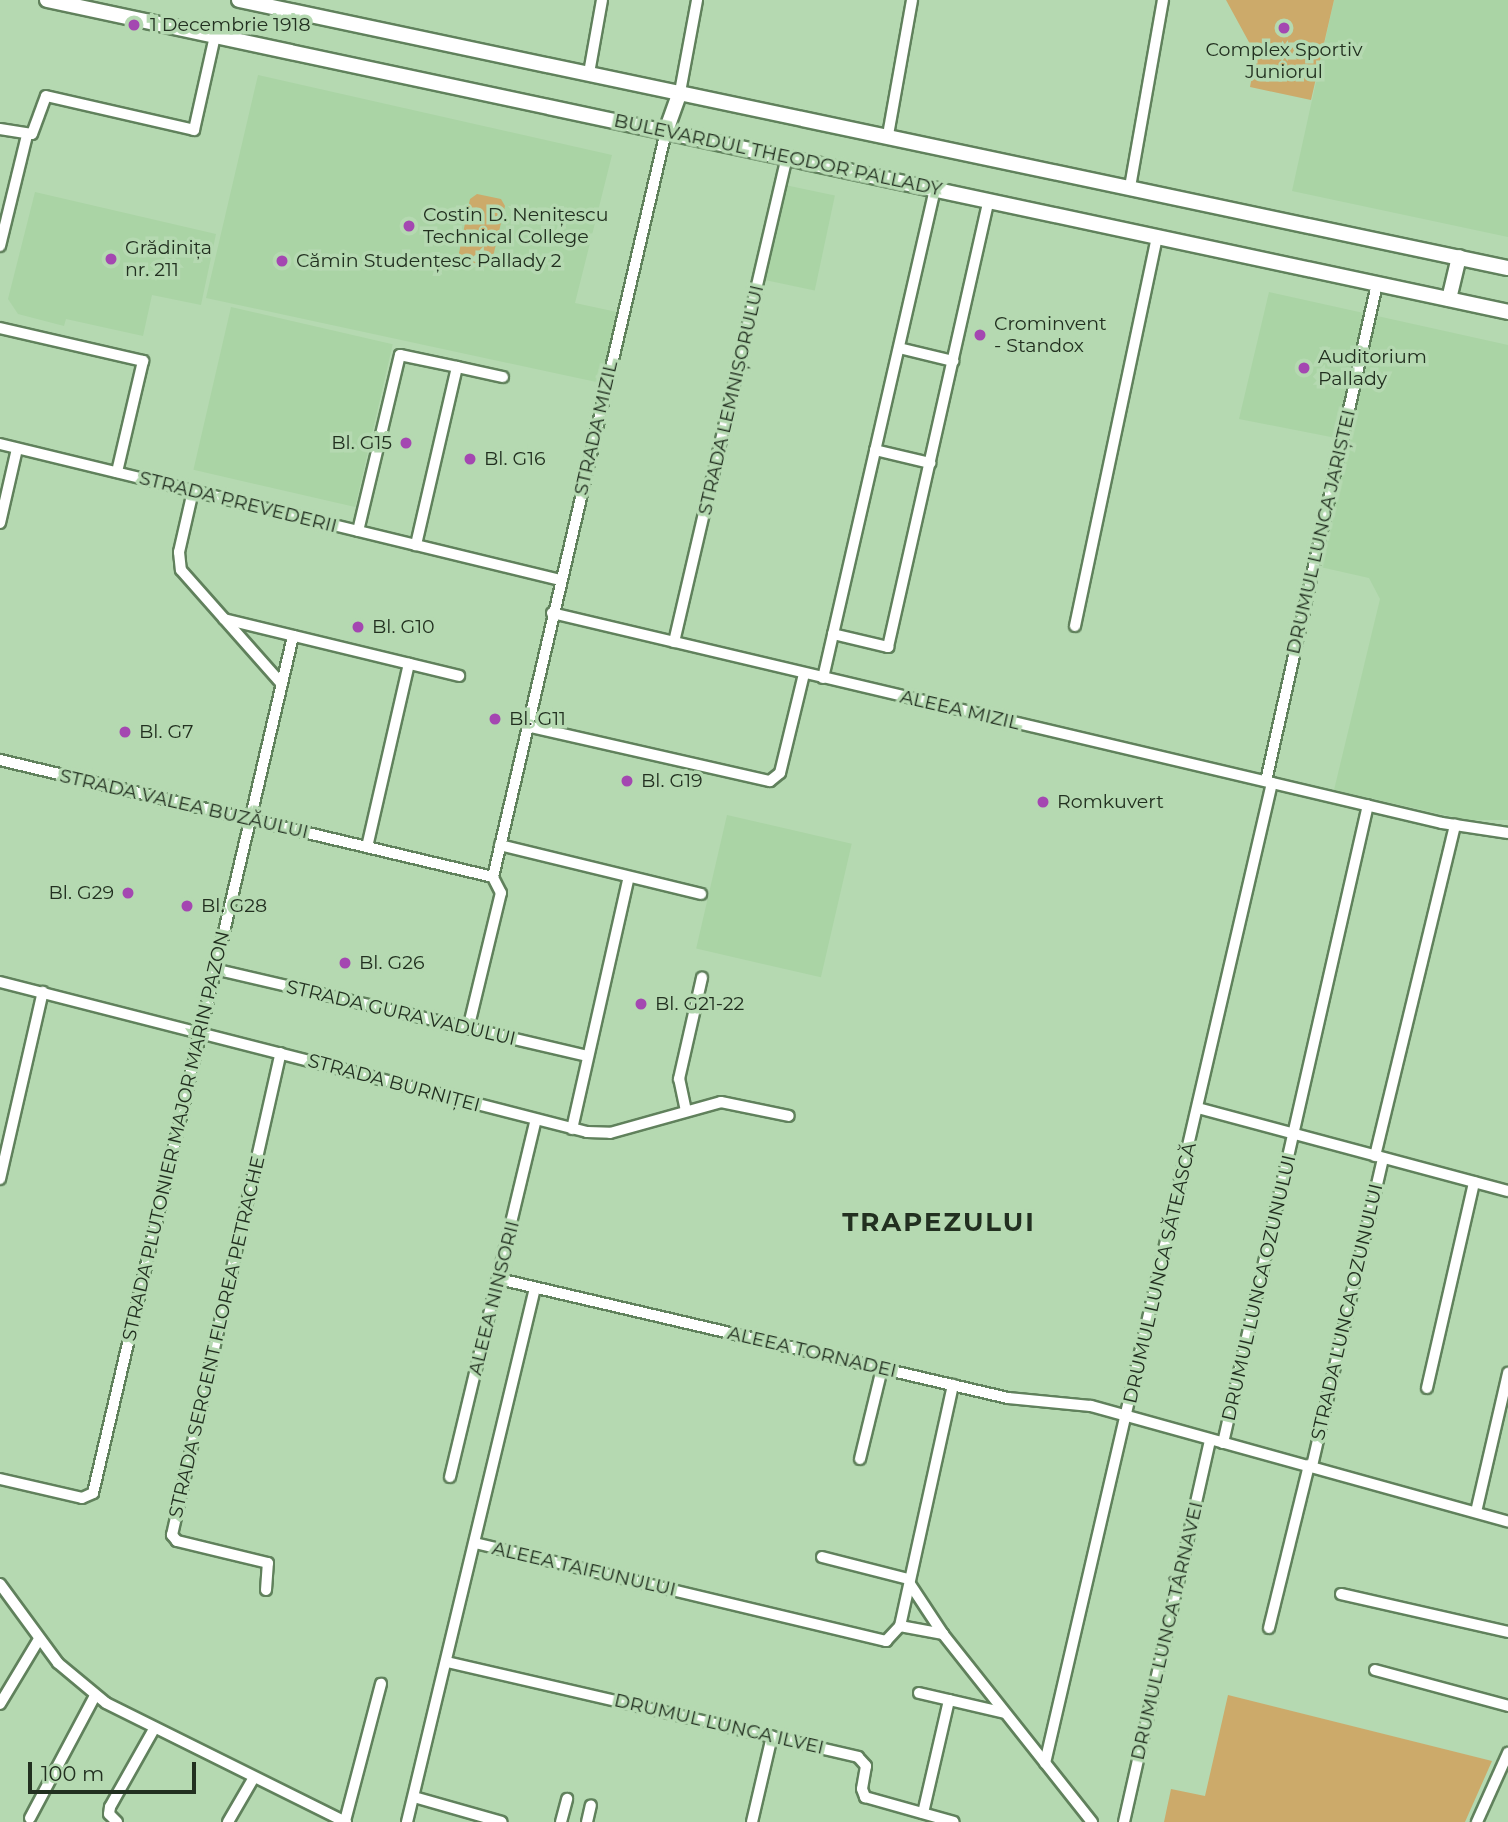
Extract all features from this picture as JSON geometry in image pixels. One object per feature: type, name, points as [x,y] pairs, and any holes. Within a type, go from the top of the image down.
[{"type":"main road","name":"BULEVARDUL THEODOR PALLADY","points":[[47,0],[1508,312]]},
{"type":"main road","points":[[239,0],[1508,268]]},
{"type":"main road","points":[[666,131],[680,92]]},
{"type":"main road","points":[[1449,299],[1459,257]]},
{"type":"street","points":[[589,73],[602,0]]},
{"type":"street","points":[[680,92],[697,0]]},
{"type":"street","points":[[888,135],[912,0]]},
{"type":"street","points":[[1130,187],[1163,2]]},
{"type":"street","points":[[0,129],[27,135],[34,131],[46,96],[194,130],[215,36]]},
{"type":"street","name":"STRADA MIZIL","points":[[468,1029],[501,893],[493,877],[500,845],[666,131]]},
{"type":"street","points":[[0,246],[27,135]]},
{"type":"street","name":"STRADA LEMNIȘORULUI","points":[[674,642],[787,158]]},
{"type":"street","points":[[823,678],[935,189]]},
{"type":"street","points":[[833,634],[888,647],[989,200]]},
{"type":"street","points":[[1076,626],[1157,236]]},
{"type":"street","name":"DRUMUL LUNCA JARIȘTEI","points":[[1269,782],[1377,284]]},
{"type":"street","name":"STRADA PREVEDERII","points":[[0,328],[143,361],[117,472]]},
{"type":"street","points":[[899,348],[953,361]]},
{"type":"street","name":"STRADA PREVEDERII","points":[[358,531],[400,355],[503,377]]},
{"type":"street","points":[[416,545],[457,367]]},
{"type":"street","name":"STRADA PREVEDERII","points":[[0,444],[560,580]]},
{"type":"street","points":[[0,523],[17,449]]},
{"type":"street","points":[[875,450],[930,463]]},
{"type":"street","points":[[193,491],[179,562],[186,580],[282,684]]},
{"type":"street","name":"ALEEA MIZIL","points":[[552,613],[1368,805],[1455,825],[1508,833]]},
{"type":"street","points":[[224,619],[459,676]]},
{"type":"street","name":"STRADA PLUTONIER MAJOR MARIN PAZON","points":[[0,1479],[82,1498],[93,1493],[293,636]]},
{"type":"street","points":[[367,847],[410,664]]},
{"type":"street","points":[[527,726],[770,781],[780,773],[804,674]]},
{"type":"street","name":"STRADA VALEA BUZĂULUI","points":[[0,760],[493,877]]},
{"type":"street","name":"DRUMUL LUNCA SĂTEASCĂ","points":[[1045,1763],[1198,1108],[1269,782]]},
{"type":"street","points":[[1294,1134],[1368,805]]},
{"type":"street","name":"STRADA LUNCA OZUNULUI","points":[[1269,1628],[1310,1465],[1455,825]]},
{"type":"street","points":[[500,845],[701,894]]},
{"type":"street","points":[[572,1129],[629,877]]},
{"type":"street","name":"STRADA GURA VADULUI","points":[[214,969],[588,1056]]},
{"type":"street","points":[[685,1111],[679,1079],[702,978]]},
{"type":"street","name":"STRADA BURNIȚEI","points":[[0,982],[572,1129],[610,1133],[727,1102],[789,1116]]},
{"type":"street","points":[[0,1179],[43,992]]},
{"type":"street","name":"STRADA SERGENT FLOREA PETRACHE","points":[[266,1590],[268,1563],[177,1541],[173,1535],[281,1053]]},
{"type":"street","name":"DRUMUL LUNCA OZUNULUI","points":[[1198,1108],[1508,1191]]},
{"type":"street","name":"ALEEA NINSORII","points":[[450,1477],[536,1120]]},
{"type":"street","name":"DRUMUL LUNCA OZUNULUI","points":[[1223,1443],[1294,1134]]},
{"type":"street","points":[[1427,1388],[1475,1182]]},
{"type":"street","name":"ALEEA TORNADEI","points":[[499,1279],[1021,1400],[1076,1403],[1127,1416]]},
{"type":"street","name":"ALEEA TAIFUNULUI","points":[[535,1288],[475,1543],[886,1641],[900,1626]]},
{"type":"street","points":[[860,1460],[882,1369]]},
{"type":"street","points":[[1476,1512],[1508,1374]]},
{"type":"street","points":[[943,1634],[900,1626],[953,1385]]},
{"type":"street","points":[[1127,1416],[1508,1521]]},
{"type":"street","name":"DRUMUL LUNCA TÂRNAVEI","points":[[1124,1822],[1210,1440]]},
{"type":"street","points":[[407,1822],[475,1543]]},
{"type":"street","points":[[822,1558],[909,1582],[943,1634],[1092,1822]]},
{"type":"street","points":[[1,1589],[70,1676],[95,1696],[253,1779],[345,1822],[381,1684]]},
{"type":"street","points":[[1341,1594],[1508,1632]]},
{"type":"street","points":[[0,1704],[39,1639]]},
{"type":"street","name":"DRUMUL LUNCA ILVEI","points":[[447,1662],[858,1757],[866,1766],[863,1796],[954,1822]]},
{"type":"street","points":[[1375,1670],[1508,1706]]},
{"type":"street","points":[[919,1693],[1005,1713]]},
{"type":"street","points":[[30,1818],[95,1696]]},
{"type":"street","points":[[923,1813],[948,1700]]},
{"type":"street","points":[[117,1822],[109,1814],[110,1807],[154,1729]]},
{"type":"street","points":[[752,1822],[772,1736]]},
{"type":"street","points":[[1477,1822],[1508,1753]]},
{"type":"street","points":[[228,1822],[253,1779]]},
{"type":"street","points":[[414,1797],[502,1822]]},
{"type":"street","points":[[561,1822],[567,1799]]},
{"type":"street","points":[[587,1822],[591,1805]]},
{"type":"shaded area","name":"Complex Sportiv Juniorul","points":[[1226,0],[1334,0],[1311,100],[1250,87],[1256,55]]},
{"type":"shaded area","points":[[1334,0],[1508,0],[1508,237],[1292,191]]},
{"type":"shaded area","name":"Costin D. Nenițescu Technical College","points":[[258,75],[612,155],[575,303],[617,312],[601,383],[206,298]]},
{"type":"shaded area","points":[[785,185],[835,196],[815,290],[765,280]]},
{"type":"shaded area","points":[[35,192],[216,234],[201,305],[152,295],[143,336],[66,319],[64,326],[18,314],[8,299]]},
{"type":"shaded area","points":[[477,194],[501,199],[505,206],[492,261],[485,267],[463,262],[459,253],[470,199]]},
{"type":"shaded area","points":[[1269,292],[1508,345],[1508,820],[1467,820],[1334,790],[1380,599],[1369,578],[1307,564],[1336,438],[1239,419]]},
{"type":"shaded area","points":[[231,307],[393,344],[355,507],[193,470]]},
{"type":"shaded area","points":[[727,815],[852,844],[821,977],[696,948]]},
{"type":"shaded area","points":[[1228,1695],[1492,1761],[1465,1822],[1164,1822],[1171,1789],[1205,1796]]},
{"type":"place","name":"1 Decembrie 1918","points":[[134,25]]},
{"type":"place","name":"Complex Sportiv Juniorul","points":[[1284,28]]},
{"type":"place","name":"Costin D. Nenițescu Technical College","points":[[409,226]]},
{"type":"place","name":"Grădinița nr. 211","points":[[111,259]]},
{"type":"place","name":"Cămin Studențesc Pallady 2","points":[[282,261]]},
{"type":"place","name":"Crominvent - Standox","points":[[980,335]]},
{"type":"place","name":"Auditorium Pallady","points":[[1304,368]]},
{"type":"place","name":"Bl. G15","points":[[406,443]]},
{"type":"place","name":"Bl. G16","points":[[470,459]]},
{"type":"place","name":"Bl. G10","points":[[358,627]]},
{"type":"place","name":"Bl. G11","points":[[495,719]]},
{"type":"place","name":"Bl. G7","points":[[125,732]]},
{"type":"place","name":"Bl. G19","points":[[627,781]]},
{"type":"place","name":"Romkuvert","points":[[1043,802]]},
{"type":"place","name":"Bl. G29","points":[[128,893]]},
{"type":"place","name":"Bl. G28","points":[[187,906]]},
{"type":"place","name":"Bl. G26","points":[[345,963]]},
{"type":"place","name":"Bl. G21-22","points":[[641,1004]]},
{"type":"district","name":"TRAPEZULUI","points":[[939,1223]]}]
